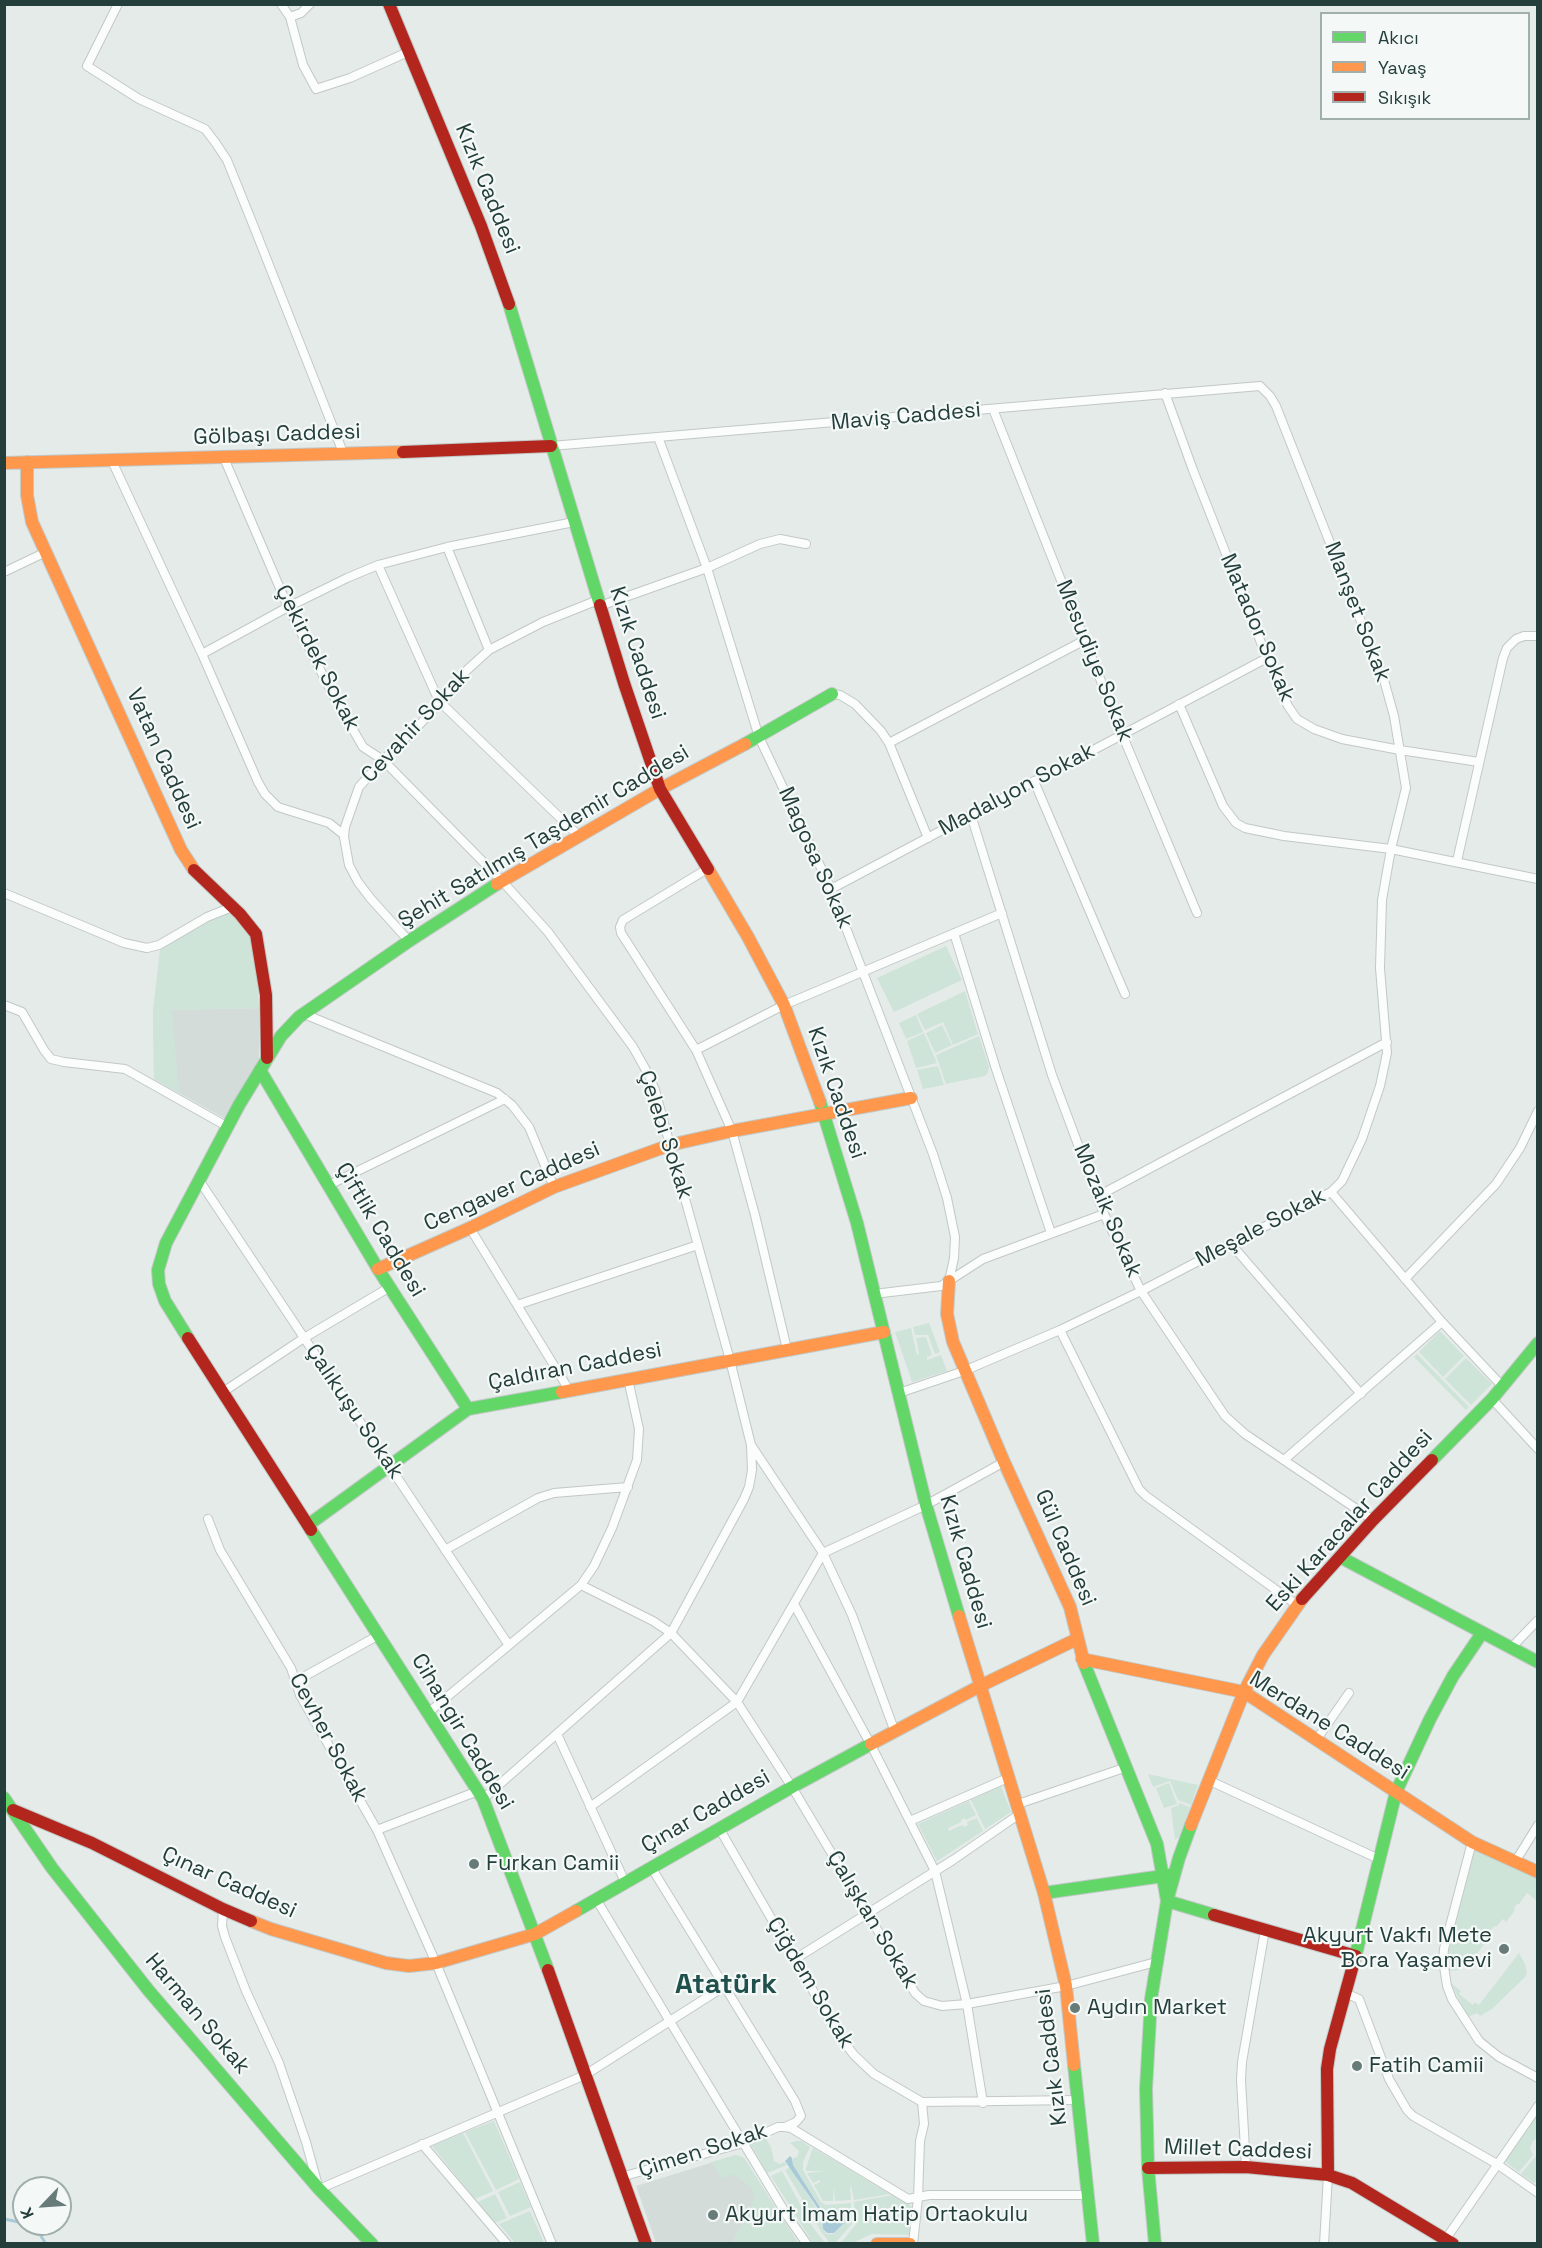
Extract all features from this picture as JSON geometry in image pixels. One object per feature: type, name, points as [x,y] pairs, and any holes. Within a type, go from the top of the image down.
[{"type":"street","points":[[118,4],[87,66],[139,99],[205,129],[227,160],[344,454]]},
{"type":"street","points":[[281,4],[290,18],[303,65],[316,89],[350,78],[408,52]]},
{"type":"street","points":[[290,18],[310,4]]},
{"type":"street","name":"Kızık Caddesi","points":[[388,4],[481,226],[516,324],[599,603],[660,789],[748,937],[784,1005],[824,1114],[857,1223],[926,1505],[1044,1893],[1066,1986],[1093,2244]]},
{"type":"street","name":"Maviş Caddesi","points":[[551,446],[1260,386]]},
{"type":"street","name":"Manşet Sokak","points":[[1260,386],[1276,406],[1384,680],[1394,716],[1406,788],[1391,849]]},
{"type":"street","name":"Matador Sokak","points":[[1165,393],[1267,658],[1288,706],[1297,718],[1304,724],[1342,739],[1479,762]]},
{"type":"street","name":"Mesudiye Sokak","points":[[993,409],[1122,734],[1197,913]]},
{"type":"street","name":"Magosa Sokak","points":[[658,437],[707,568],[759,736],[831,889],[941,1177],[953,1225],[954,1258],[949,1281]]},
{"type":"street","name":"Gölbaşı Caddesi","points":[[4,463],[224,458],[551,446]]},
{"type":"street","name":"Çekirdek Sokak","points":[[224,458],[288,607],[332,693],[363,747],[383,760],[502,881]]},
{"type":"street","points":[[112,461],[265,794],[278,807],[329,823],[344,835]]},
{"type":"street","name":"Vatan Caddesi","points":[[27,462],[28,510],[181,850],[195,872],[251,925],[260,946],[268,1015],[267,1059]]},
{"type":"street","points":[[202,654],[288,607],[378,565],[447,547],[574,522]]},
{"type":"street","name":"Cevahir Sokak","points":[[410,941],[371,899],[353,875],[345,850],[345,827],[359,787],[422,722],[467,670],[489,650],[543,622],[707,568],[771,541],[787,540],[806,544]]},
{"type":"street","points":[[447,547],[489,650]]},
{"type":"street","points":[[4,572],[46,552]]},
{"type":"street","points":[[378,565],[439,701],[579,836]]},
{"type":"street","points":[[1457,861],[1503,658],[1511,644],[1524,636],[1538,636]]},
{"type":"street","points":[[889,743],[1085,640]]},
{"type":"street","name":"Madalyon Sokak","points":[[831,889],[1267,658]]},
{"type":"street","points":[[832,694],[855,704],[889,743],[927,838]]},
{"type":"street","name":"Şehit Satılmış Taşdemir Caddesi","points":[[159,1284],[158,1270],[161,1256],[228,1126],[260,1070],[290,1026],[410,941],[502,881],[660,789],[832,694]]},
{"type":"street","points":[[1179,704],[1223,806],[1236,823],[1251,829],[1284,836],[1391,849],[1538,879]]},
{"type":"street","points":[[1034,781],[1125,994]]},
{"type":"street","name":"Mozaik Sokak","points":[[971,814],[1052,1075],[1104,1214],[1141,1291],[1225,1416],[1245,1434],[1373,1520]]},
{"type":"street","name":"Meşale Sokak","points":[[899,1393],[964,1371],[1060,1330],[1231,1244],[1331,1191],[1342,1181],[1362,1139],[1386,1065],[1387,1042],[1380,968],[1384,885],[1391,849]]},
{"type":"street","points":[[707,869],[623,920],[620,927],[621,933],[696,1050],[732,1131],[787,1349]]},
{"type":"street","name":"Çelebi Sokak","points":[[502,881],[548,932],[633,1047],[655,1090],[730,1360],[751,1445]]},
{"type":"street","points":[[4,893],[124,943],[147,948],[159,945],[207,917],[232,907]]},
{"type":"street","points":[[696,1050],[784,1005],[1002,913]]},
{"type":"street","points":[[954,933],[996,1069],[1051,1233]]},
{"type":"street","points":[[4,1005],[22,1012],[51,1059],[125,1069],[228,1126]]},
{"type":"street","points":[[304,1014],[497,1093],[529,1127],[554,1187]]},
{"type":"street","points":[[1098,1196],[1387,1042]]},
{"type":"street","name":"Çiftlik Caddesi","points":[[260,1070],[378,1269],[468,1409]]},
{"type":"street","name":"Cengaver Caddesi","points":[[378,1269],[554,1187],[670,1145],[732,1131],[911,1098]]},
{"type":"street","points":[[328,1185],[505,1099]]},
{"type":"street","points":[[1405,1279],[1496,1184],[1520,1148],[1538,1111]]},
{"type":"street","name":"Çalıkuşu Sokak","points":[[200,1180],[508,1644]]},
{"type":"street","points":[[1331,1191],[1442,1322],[1503,1387]]},
{"type":"street","points":[[874,1294],[934,1288],[983,1259],[1104,1214]]},
{"type":"street","points":[[470,1228],[569,1390]]},
{"type":"street","points":[[1231,1244],[1361,1394]]},
{"type":"street","points":[[517,1305],[698,1245]]},
{"type":"street","name":"Gül Caddesi","points":[[949,1281],[947,1314],[953,1342],[1004,1462],[1062,1586],[1070,1606],[1082,1659],[1169,1875]]},
{"type":"street","name":"Cihangir Caddesi","points":[[159,1284],[165,1301],[481,1795],[535,1934],[646,2244]]},
{"type":"street","points":[[223,1392],[304,1338],[390,1287]]},
{"type":"street","points":[[1284,1460],[1442,1322]]},
{"type":"street","points":[[1060,1330],[1139,1489],[1297,1605]]},
{"type":"street","name":"Çaldıran Caddesi","points":[[308,1525],[468,1409],[884,1332]]},
{"type":"street","name":"Eski Karacalar Caddesi","points":[[1155,2244],[1148,2168],[1147,2046],[1169,1875],[1244,1692],[1263,1655],[1297,1605],[1373,1520],[1492,1399],[1538,1343]]},
{"type":"street","points":[[429,1712],[581,1585],[603,1550],[637,1460],[639,1429],[627,1379]]},
{"type":"street","points":[[1492,1399],[1538,1449]]},
{"type":"street","points":[[751,1445],[823,1553],[852,1615],[895,1732]]},
{"type":"street","points":[[377,1830],[481,1795],[557,1734],[671,1633],[744,1499],[752,1470],[751,1445]]},
{"type":"street","points":[[590,1807],[737,1702],[823,1553],[926,1505],[1004,1462]]},
{"type":"street","points":[[445,1550],[537,1498],[554,1493],[628,1487]]},
{"type":"street","name":"Cevher Sokak","points":[[208,1519],[220,1550],[291,1668],[303,1700],[377,1830],[436,1963],[552,2244]]},
{"type":"street","points":[[1340,1557],[1538,1662]]},
{"type":"street","name":"Çalışkan Sokak","points":[[581,1585],[653,1621],[671,1633],[737,1702],[792,1787],[915,1993],[933,2005],[950,2007],[1066,1986],[1156,1962]]},
{"type":"street","points":[[794,1604],[871,1745],[935,1871],[967,2004],[983,2103]]},
{"type":"street","points":[[1511,1648],[1538,1620]]},
{"type":"street","points":[[1324,2244],[1328,2175],[1327,2069],[1335,2025],[1356,1956],[1396,1792],[1430,1719],[1482,1633]]},
{"type":"street","points":[[296,1681],[379,1635]]},
{"type":"street","name":"Çınar Caddesi","points":[[13,1810],[92,1842],[223,1909],[272,1929],[386,1963],[409,1966],[436,1963],[535,1934],[792,1787],[980,1686],[1077,1640]]},
{"type":"street","name":"Merdane Caddesi","points":[[1082,1659],[1244,1692],[1472,1842],[1538,1872]]},
{"type":"street","points":[[1317,1739],[1349,1693]]},
{"type":"street","points":[[557,1734],[625,1882]]},
{"type":"street","points":[[795,1959],[935,1871],[1020,1808],[1124,1768]]},
{"type":"street","points":[[910,1821],[1010,1778]]},
{"type":"street","points":[[1208,1780],[1381,1860]]},
{"type":"street","name":"Harman Sokak","points":[[4,1798],[52,1869],[142,1982],[319,2189],[372,2244]]},
{"type":"street","points":[[1515,1862],[1538,1825]]},
{"type":"street","name":"Çiğdem Sokak","points":[[719,1828],[838,2034],[854,2055],[874,2074],[922,2102],[1078,2100]]},
{"type":"street","points":[[1472,1842],[1444,1949],[1443,1960],[1448,1986],[1452,1999],[1479,2041],[1499,2057],[1538,2078]]},
{"type":"street","points":[[651,1867],[800,2112],[799,2119],[785,2127]]},
{"type":"street","points":[[1044,1893],[1169,1875]]},
{"type":"street","points":[[596,1899],[788,2217],[807,2244]]},
{"type":"street","points":[[1167,1901],[1356,1956]]},
{"type":"street","points":[[223,1909],[222,1926],[225,1937],[246,1991],[279,2063],[306,2142],[319,2189],[585,2075],[725,1986]]},
{"type":"street","points":[[1246,2167],[1242,2062],[1265,1930]]},
{"type":"street","points":[[1345,1993],[1359,1999],[1389,2079],[1407,2110],[1413,2116],[1497,2164],[1537,2190]]},
{"type":"street","points":[[877,2244],[911,2244],[918,2198],[919,2150],[924,2115],[922,2102]]},
{"type":"street","points":[[1447,2242],[1497,2164],[1538,2106]]},
{"type":"street","name":"Çimen Sokak","points":[[621,2177],[743,2143],[766,2131],[785,2127],[791,2128],[903,2197],[913,2199],[929,2195],[1089,2195]]},
{"type":"street","points":[[422,2144],[507,2244]]},
{"type":"street","name":"Millet Caddesi","points":[[1148,2168],[1246,2167],[1328,2175],[1352,2183],[1447,2242]]},
{"type":"shaded area","points":[[259,1008],[259,1059],[224,1118],[154,1079],[153,1010]]},
{"type":"shaded area","name":"Akyurt İmam Hatip Ortaokulu","points":[[736,2155],[744,2158],[798,2243],[656,2243],[636,2186]]},
{"type":"green space","points":[[228,914],[236,916],[254,940],[259,1008],[172,1010],[179,1093],[154,1079],[153,1010],[160,949],[209,920]]},
{"type":"green space","points":[[946,946],[962,980],[894,1012],[877,978]]},
{"type":"green space","points":[[965,991],[978,1034],[953,1045],[943,1022],[925,1030],[917,1014]]},
{"type":"green space","points":[[916,1015],[923,1032],[906,1039],[899,1023]]},
{"type":"green space","points":[[942,1025],[952,1045],[935,1053],[926,1033]]},
{"type":"green space","points":[[924,1033],[937,1063],[916,1068],[907,1041]]},
{"type":"green space","points":[[979,1036],[989,1067],[988,1072],[985,1076],[946,1084],[936,1055]]},
{"type":"green space","points":[[938,1066],[944,1085],[923,1089],[917,1070]]},
{"type":"green space","points":[[929,1323],[940,1352],[935,1354],[928,1335],[915,1335],[913,1327]]},
{"type":"green space","points":[[911,1328],[917,1355],[919,1354],[916,1338],[926,1337],[932,1355],[927,1357],[927,1360],[941,1355],[947,1371],[912,1382],[895,1332]]},
{"type":"green space","points":[[1440,1331],[1464,1356],[1443,1377],[1419,1352]]},
{"type":"green space","points":[[1417,1354],[1469,1407],[1466,1410],[1414,1357]]},
{"type":"green space","points":[[1466,1358],[1492,1384],[1471,1405],[1445,1379]]},
{"type":"green space","points":[[1148,1774],[1198,1785],[1191,1805],[1178,1800],[1170,1781],[1153,1787]]},
{"type":"green space","points":[[1169,1783],[1177,1804],[1164,1808],[1156,1788]]},
{"type":"green space","points":[[1001,1786],[1011,1812],[985,1829],[971,1800]]},
{"type":"green space","points":[[969,1801],[976,1815],[961,1820],[948,1828],[949,1831],[962,1825],[964,1827],[968,1825],[967,1822],[977,1818],[983,1831],[937,1861],[918,1824]]},
{"type":"green space","points":[[1179,1803],[1190,1807],[1179,1837],[1175,1840],[1171,1808]]},
{"type":"green space","points":[[1475,1849],[1537,1879],[1537,1901],[1527,1893],[1506,1922],[1503,1919],[1485,1937],[1487,1940],[1474,1958],[1472,1957],[1467,1964],[1465,1962],[1459,1970],[1448,1971],[1448,1954]]},
{"type":"green space","points":[[1519,1953],[1527,1972],[1525,1977],[1492,2009],[1480,2016],[1477,2013],[1468,2017],[1451,1983],[1461,1991],[1459,1994],[1473,2005],[1475,2002],[1479,2005]]},
{"type":"green space","points":[[1537,2114],[1537,2138],[1530,2148],[1533,2155],[1519,2172],[1504,2161]]},
{"type":"green space","points":[[494,2121],[519,2179],[496,2190],[465,2132]]},
{"type":"green space","points":[[463,2133],[493,2191],[475,2199],[432,2146]]},
{"type":"green space","points":[[764,2135],[771,2147],[774,2161],[780,2164],[784,2162],[787,2165],[767,2173],[751,2145]]},
{"type":"green space","points":[[802,2141],[810,2147],[803,2162],[803,2170],[821,2202],[826,2205],[851,2203],[852,2224],[835,2243],[830,2243],[822,2233],[785,2170],[790,2167],[820,2214],[826,2234],[834,2234],[845,2222],[845,2217],[827,2215],[823,2211],[793,2165],[793,2158],[797,2157],[799,2151],[790,2143]]},
{"type":"green space","points":[[813,2148],[890,2194],[854,2200],[851,2186],[851,2200],[835,2201],[834,2186],[833,2201],[823,2201],[814,2185],[820,2180],[813,2183],[807,2173],[827,2171],[806,2171]]},
{"type":"green space","points":[[736,2155],[744,2158],[798,2243],[732,2243],[755,2198],[751,2187],[733,2174],[722,2179],[711,2162]]},
{"type":"green space","points":[[1535,2157],[1537,2158],[1538,2180],[1534,2183],[1521,2174]]},
{"type":"green space","points":[[782,2171],[812,2226],[825,2243],[813,2243],[771,2176]]},
{"type":"green space","points":[[520,2182],[531,2207],[510,2216],[498,2192]]},
{"type":"green space","points":[[495,2194],[507,2218],[495,2223],[478,2202]]},
{"type":"green space","points":[[892,2195],[913,2207],[910,2235],[872,2234],[852,2243],[840,2244],[856,2224],[854,2202]]},
{"type":"green space","points":[[530,2211],[544,2243],[515,2243],[499,2224]]},
{"type":"water","points":[[790,2156],[793,2165],[823,2212],[827,2215],[844,2217],[845,2222],[834,2233],[827,2233],[823,2229],[821,2213],[785,2161]]},
{"type":"waterway","points":[[4,2219],[12,2221]]},
{"type":"waterway","points":[[41,2236],[46,2244]]},
{"type":"traffic: fast","points":[[509,304],[600,605]]},
{"type":"traffic: fast","points":[[745,744],[832,694]]},
{"type":"traffic: fast","points":[[188,1338],[165,1301],[159,1284],[158,1270],[166,1243],[239,1105],[281,1036],[299,1017],[497,884]]},
{"type":"traffic: fast","points":[[260,1070],[378,1269],[468,1409]]},
{"type":"traffic: fast","points":[[820,1102],[857,1223],[926,1505],[959,1616]]},
{"type":"traffic: fast","points":[[1432,1460],[1492,1399],[1538,1343]]},
{"type":"traffic: fast","points":[[308,1525],[468,1409],[562,1392]]},
{"type":"traffic: fast","points":[[311,1530],[483,1799],[548,1970]]},
{"type":"traffic: fast","points":[[1340,1557],[1538,1662]]},
{"type":"traffic: fast","points":[[1355,1958],[1396,1792],[1453,1676],[1482,1633]]},
{"type":"traffic: fast","points":[[1084,1663],[1157,1844],[1167,1901],[1214,1915]]},
{"type":"traffic: fast","points":[[576,1911],[871,1744]]},
{"type":"traffic: fast","points":[[4,1798],[52,1868],[149,1991],[319,2189],[372,2244]]},
{"type":"traffic: fast","points":[[1155,2244],[1148,2168],[1146,2089],[1151,1999],[1167,1901],[1191,1825]]},
{"type":"traffic: fast","points":[[1044,1893],[1170,1875]]},
{"type":"traffic: fast","points":[[1074,2065],[1093,2244]]},
{"type":"traffic: slow","points":[[4,463],[403,452]]},
{"type":"traffic: slow","points":[[27,462],[27,495],[32,522],[181,850],[194,870]]},
{"type":"traffic: slow","points":[[497,884],[660,789],[745,744]]},
{"type":"traffic: slow","points":[[708,869],[784,1005],[820,1102]]},
{"type":"traffic: slow","points":[[378,1269],[554,1187],[670,1145],[732,1131],[911,1098]]},
{"type":"traffic: slow","points":[[949,1281],[947,1314],[953,1342],[1004,1462],[1070,1607],[1084,1663]]},
{"type":"traffic: slow","points":[[562,1392],[884,1332]]},
{"type":"traffic: slow","points":[[1191,1825],[1244,1692],[1263,1655],[1302,1599]]},
{"type":"traffic: slow","points":[[959,1616],[1044,1893],[1066,1986],[1074,2065]]},
{"type":"traffic: slow","points":[[871,1744],[980,1686],[1077,1639]]},
{"type":"traffic: slow","points":[[1082,1659],[1244,1692],[1472,1842],[1538,1872]]},
{"type":"traffic: slow","points":[[251,1921],[386,1963],[409,1966],[436,1963],[535,1934],[576,1911]]},
{"type":"traffic: slow","points":[[877,2244],[910,2244]]},
{"type":"traffic: jam","points":[[389,4],[481,226],[509,304]]},
{"type":"traffic: jam","points":[[403,452],[551,446]]},
{"type":"traffic: jam","points":[[600,605],[660,789],[708,869]]},
{"type":"traffic: jam","points":[[194,870],[240,914],[256,934],[266,995],[267,1058]]},
{"type":"traffic: jam","points":[[188,1338],[311,1530]]},
{"type":"traffic: jam","points":[[1302,1599],[1373,1520],[1432,1460]]},
{"type":"traffic: jam","points":[[13,1810],[92,1843],[251,1921]]},
{"type":"traffic: jam","points":[[1214,1915],[1356,1956]]},
{"type":"traffic: jam","points":[[1328,2175],[1327,2069],[1330,2049],[1355,1958]]},
{"type":"traffic: jam","points":[[548,1970],[646,2244]]},
{"type":"traffic: jam","points":[[1148,2168],[1246,2167],[1328,2175],[1352,2183],[1453,2244]]},
{"type":"place","name":"Furkan Camii","points":[[474,1864]]},
{"type":"place","name":"Akyurt Vakfı Mete Bora Yaşamevi","points":[[1504,1949]]},
{"type":"place","name":"Aydın Market","points":[[1075,2008]]},
{"type":"place","name":"Fatih Camii","points":[[1357,2066]]},
{"type":"place","name":"Akyurt İmam Hatip Ortaokulu","points":[[713,2215]]},
{"type":"district","name":"Atatürk","points":[[726,1985]]}]
